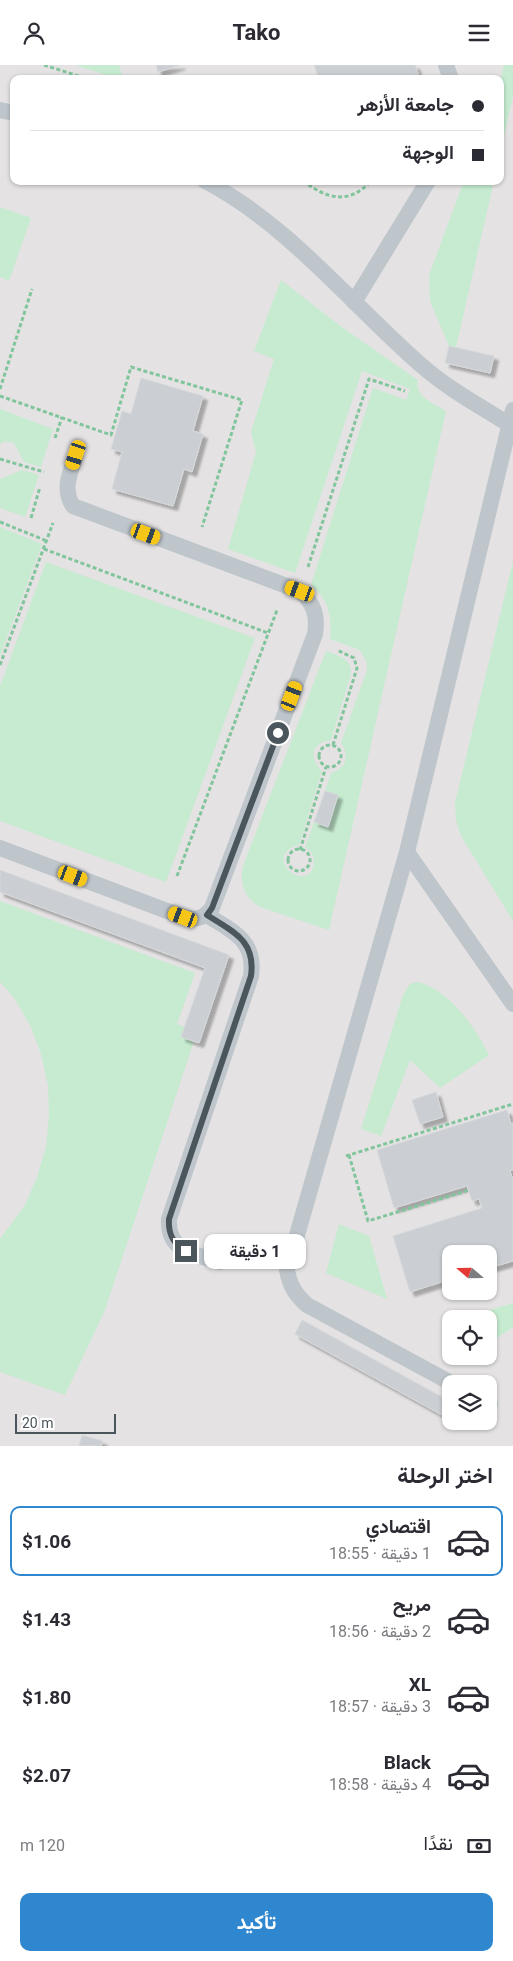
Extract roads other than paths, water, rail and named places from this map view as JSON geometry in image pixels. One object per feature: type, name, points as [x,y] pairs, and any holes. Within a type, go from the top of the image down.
[{"type":"lane","points":[[213,185],[268,222],[422,366],[467,398],[511,418],[407,852],[287,1270],[290,1284],[297,1296],[307,1305],[442,1378]]},
{"type":"lane","points":[[354,302],[426,185]]},
{"type":"lane","points":[[0,848],[191,920],[200,919],[207,915],[212,908],[313,640],[317,622],[315,610],[309,599],[300,591],[73,506],[68,498],[66,489],[76,455]]},
{"type":"lane","points":[[407,852],[513,1004]]},
{"type":"lane","points":[[207,915],[242,938],[251,956],[251,976],[169,1219],[169,1229],[172,1239],[178,1247],[220,1262]]}]
